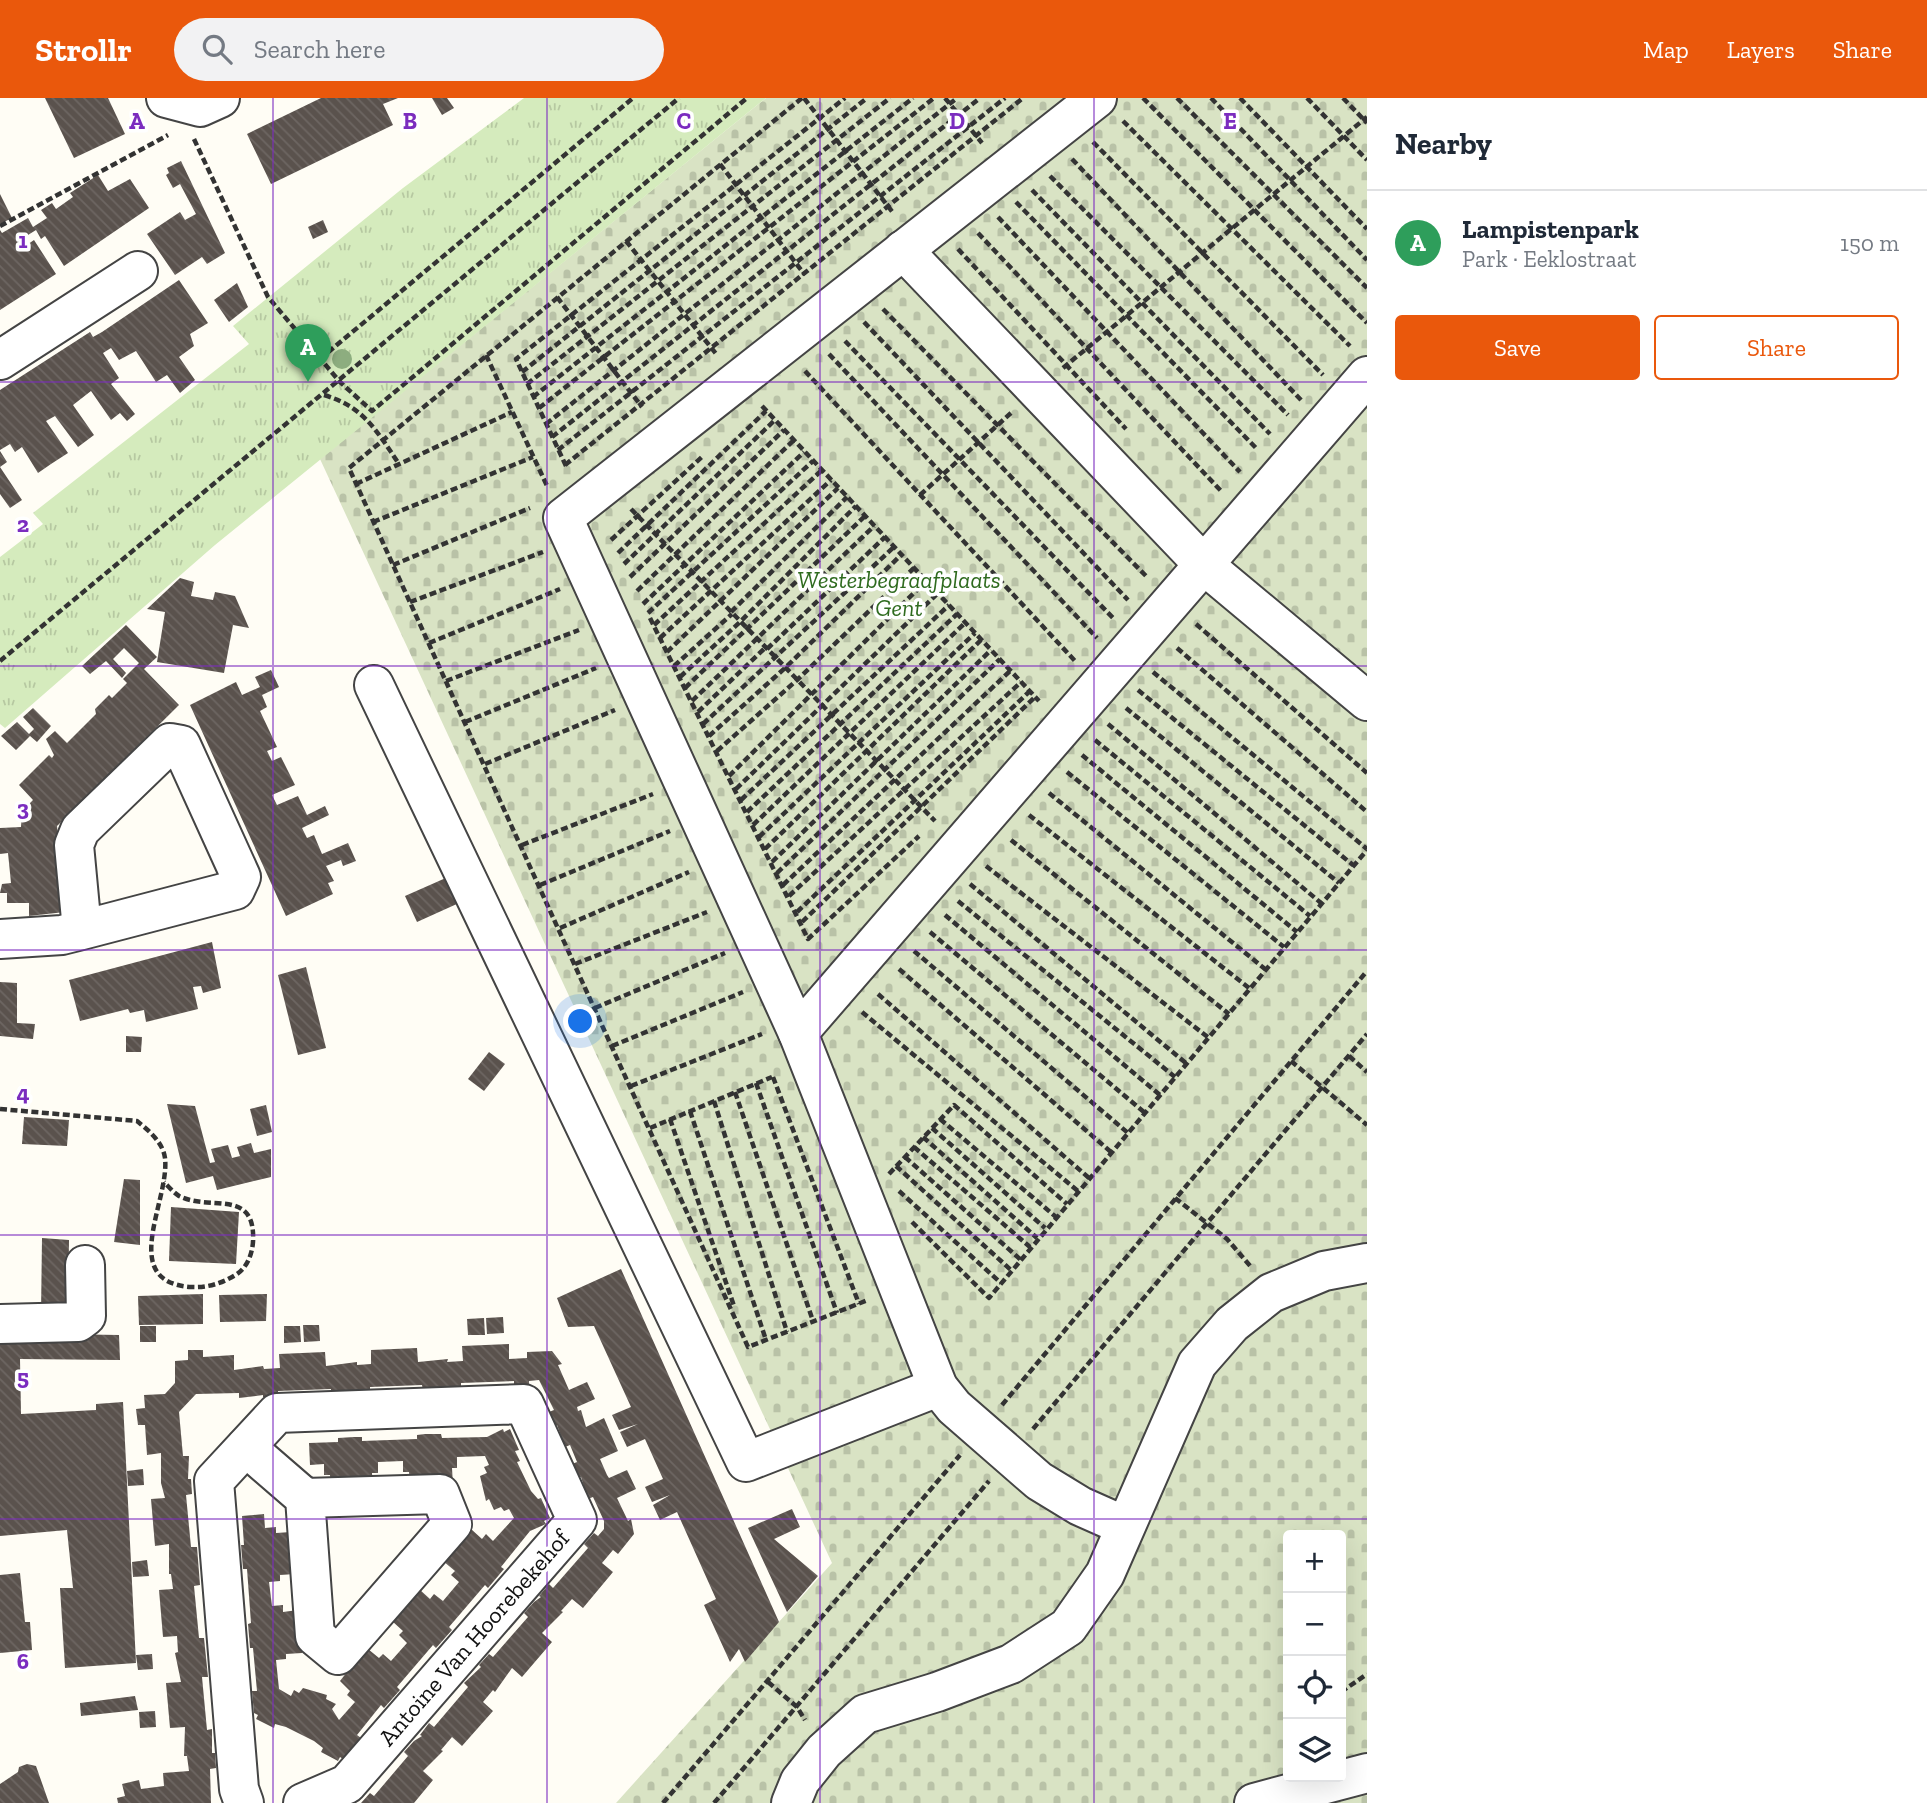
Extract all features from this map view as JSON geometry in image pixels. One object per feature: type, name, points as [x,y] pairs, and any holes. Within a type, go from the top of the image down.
[{"type":"street","points":[[1125,1527],[1080,1506],[1040,1482],[954,1407],[938,1387],[800,1039],[626,656],[626,611],[611,564],[578,506],[1004,174],[1037,390],[1204,565],[1367,701]]},
{"type":"street","points":[[0,360],[138,271]]},
{"type":"street","points":[[800,1039],[1011,784],[1204,565],[1310,438]]},
{"type":"street","points":[[374,685],[747,1462],[938,1387]]},
{"type":"street","points":[[0,939],[62,935],[82,930],[235,890],[241,877],[181,744],[170,743],[79,830],[74,845],[82,930]]},
{"type":"street","points":[[791,1803],[800,1781],[824,1751],[865,1714],[937,1692],[1011,1664],[1068,1627],[1105,1574],[1197,1364],[1232,1324],[1271,1293],[1324,1271],[1367,1263]]},
{"type":"street","points":[[0,1324],[78,1322],[86,1316],[85,1265]]},
{"type":"street","name":"Antoine Van Hoorebekehof","points":[[244,1803],[239,1789],[214,1481],[277,1413],[524,1404],[577,1520],[347,1784],[306,1802]]},
{"type":"street","points":[[246,1447],[305,1498],[440,1494],[452,1524],[338,1655],[316,1636],[305,1498]]},
{"type":"street","points":[[1254,1803],[1367,1773]]},
{"type":"path","points":[[320,359],[633,98]]},
{"type":"path","points":[[0,661],[340,382],[679,98]]},
{"type":"path","points":[[0,226],[191,107],[268,297],[340,382],[372,411],[747,98]]},
{"type":"path","points":[[742,1330],[349,468],[803,98],[888,206]]},
{"type":"path","points":[[578,506],[565,465],[516,359],[845,98]]},
{"type":"path","points":[[522,372],[867,98]]},
{"type":"path","points":[[527,384],[890,98]]},
{"type":"path","points":[[533,397],[913,98]]},
{"type":"path","points":[[539,408],[934,98]]},
{"type":"path","points":[[945,98],[1004,174],[1107,331],[1310,438]]},
{"type":"path","points":[[546,424],[957,98]]},
{"type":"path","points":[[552,437],[980,98]]},
{"type":"path","points":[[558,450],[1005,98]]},
{"type":"path","points":[[565,465],[1023,98]]},
{"type":"path","points":[[1143,98],[1367,323]]},
{"type":"path","points":[[1177,98],[1367,288]]},
{"type":"path","points":[[1211,98],[1367,260]]},
{"type":"path","points":[[1240,98],[1367,229]]},
{"type":"path","points":[[1307,98],[1367,160]]},
{"type":"path","points":[[920,495],[1066,365],[1343,136],[1366,120],[1343,98]]},
{"type":"path","points":[[720,164],[804,273],[920,495],[1011,784],[1128,1133]]},
{"type":"path","points":[[1004,174],[1202,253],[1310,438]]},
{"type":"path","points":[[1004,174],[1179,272],[1310,438]]},
{"type":"path","points":[[1004,174],[1160,287],[1310,438]]},
{"type":"path","points":[[1004,174],[1142,303],[1310,438]]},
{"type":"path","points":[[1004,174],[1126,316],[1310,438]]},
{"type":"path","points":[[1004,174],[1087,348],[1310,438]]},
{"type":"path","points":[[1004,174],[1066,365],[1133,436]]},
{"type":"path","points":[[888,206],[1004,174],[1232,228]]},
{"type":"path","points":[[1232,228],[1310,438]]},
{"type":"path","points":[[626,241],[737,380],[1035,697]]},
{"type":"path","points":[[557,297],[665,437]]},
{"type":"path","points":[[823,313],[997,425]]},
{"type":"path","points":[[823,313],[978,442],[1011,784],[1111,1152]]},
{"type":"path","points":[[823,313],[959,460],[1078,1191]]},
{"type":"path","points":[[823,313],[943,475],[1011,784],[1089,1178]]},
{"type":"path","points":[[485,355],[533,457],[611,540],[611,564]]},
{"type":"path","points":[[324,395],[349,402],[383,440],[399,464]]},
{"type":"path","points":[[611,564],[766,411]]},
{"type":"path","points":[[356,484],[512,412]]},
{"type":"path","points":[[429,643],[611,564],[656,535],[775,420]]},
{"type":"path","points":[[997,425],[1011,784],[1144,1113]]},
{"type":"path","points":[[630,577],[784,430]]},
{"type":"path","points":[[626,611],[637,591],[794,440]]},
{"type":"path","points":[[611,540],[709,450]]},
{"type":"path","points":[[446,681],[626,611],[684,565],[804,452]]},
{"type":"path","points":[[373,522],[533,457]]},
{"type":"path","points":[[626,611],[648,613],[813,461]]},
{"type":"path","points":[[654,625],[822,470]]},
{"type":"path","points":[[660,638],[831,480]]},
{"type":"path","points":[[667,652],[838,488]]},
{"type":"path","points":[[674,666],[847,497]]},
{"type":"path","points":[[410,602],[578,506]]},
{"type":"path","points":[[393,565],[578,506],[639,517],[922,807]]},
{"type":"path","points":[[680,677],[740,622],[856,506]]},
{"type":"path","points":[[685,688],[865,516]]},
{"type":"path","points":[[692,701],[874,526]]},
{"type":"path","points":[[697,713],[885,537]]},
{"type":"path","points":[[703,724],[894,547]]},
{"type":"path","points":[[709,736],[785,668],[901,555]]},
{"type":"path","points":[[611,564],[630,577],[637,591]]},
{"type":"path","points":[[716,751],[797,680],[914,568]]},
{"type":"path","points":[[729,776],[926,581]]},
{"type":"path","points":[[736,789],[938,593]]},
{"type":"path","points":[[741,800],[949,605]]},
{"type":"path","points":[[648,613],[802,922],[808,939],[1011,784],[1035,697]]},
{"type":"path","points":[[747,812],[957,614]]},
{"type":"path","points":[[753,825],[965,623]]},
{"type":"path","points":[[759,836],[975,633]]},
{"type":"path","points":[[765,849],[981,640]]},
{"type":"path","points":[[772,862],[991,650]]},
{"type":"path","points":[[465,722],[626,656]]},
{"type":"path","points":[[777,873],[1000,659]]},
{"type":"path","points":[[783,885],[1010,671]]},
{"type":"path","points":[[789,896],[1021,682]]},
{"type":"path","points":[[797,912],[1030,691]]},
{"type":"path","points":[[485,764],[645,697]]},
{"type":"path","points":[[802,922],[1035,697]]},
{"type":"path","points":[[922,807],[1011,784],[1367,774]]},
{"type":"path","points":[[522,845],[684,782]]},
{"type":"path","points":[[1011,784],[1367,849]]},
{"type":"path","points":[[1011,784],[1353,865]]},
{"type":"path","points":[[1011,784],[1339,883]]},
{"type":"path","points":[[1011,784],[1322,903]]},
{"type":"path","points":[[1011,784],[1310,916]]},
{"type":"path","points":[[1011,784],[1297,932]]},
{"type":"path","points":[[1011,784],[1284,947]]},
{"type":"path","points":[[1011,784],[1265,970]]},
{"type":"path","points":[[1011,784],[1249,988]]},
{"type":"path","points":[[1011,784],[1229,1014]]},
{"type":"path","points":[[1011,784],[1209,1038]]},
{"type":"path","points":[[1011,784],[1187,1064]]},
{"type":"path","points":[[1011,784],[1175,1077]]},
{"type":"path","points":[[1011,784],[1160,1096]]},
{"type":"path","points":[[944,811],[1011,784],[1367,812]]},
{"type":"path","points":[[540,885],[700,818]]},
{"type":"path","points":[[905,1215],[989,1298],[1045,1228],[1160,1096],[1367,849]]},
{"type":"path","points":[[560,928],[719,859]]},
{"type":"path","points":[[575,964],[737,900]]},
{"type":"path","points":[[595,1008],[755,940]]},
{"type":"path","points":[[663,1803],[1367,971]]},
{"type":"path","points":[[612,1046],[773,979]]},
{"type":"path","points":[[714,1803],[1367,1034]]},
{"type":"path","points":[[650,1128],[772,1077],[800,1039]]},
{"type":"path","points":[[631,1086],[800,1039]]},
{"type":"path","points":[[1349,1056],[1367,1072]]},
{"type":"path","points":[[1291,1061],[1367,1125]]},
{"type":"path","points":[[772,1077],[859,1304]]},
{"type":"path","points":[[756,1083],[837,1312]]},
{"type":"path","points":[[735,1092],[813,1321]]},
{"type":"path","points":[[714,1101],[787,1332]]},
{"type":"path","points":[[885,1179],[954,1105],[1067,1204]]},
{"type":"path","points":[[0,1110],[137,1121],[153,1134],[165,1156],[164,1182],[150,1258],[161,1277],[178,1286],[203,1287],[228,1281],[245,1269],[253,1247],[254,1225],[246,1212],[230,1203],[197,1201],[178,1196],[164,1182]]},
{"type":"path","points":[[690,1111],[766,1340]]},
{"type":"path","points":[[670,1119],[748,1347],[899,1289]]},
{"type":"path","points":[[940,1119],[1056,1217]]},
{"type":"path","points":[[932,1128],[1045,1228]]},
{"type":"path","points":[[923,1137],[1037,1238]]},
{"type":"path","points":[[914,1147],[1030,1247]]},
{"type":"path","points":[[905,1157],[1021,1260]]},
{"type":"path","points":[[896,1166],[1012,1270]]},
{"type":"path","points":[[895,1187],[1001,1283]]},
{"type":"path","points":[[1175,1198],[1233,1246],[1271,1293]]},
{"type":"path","points":[[1346,1689],[1367,1674]]},
{"type":"path","points":[[768,1681],[797,1707],[824,1751]]},
{"type":"green space","points":[[524,98],[766,98],[215,545],[5,728],[0,724],[0,557],[43,524],[33,513],[249,344],[233,326],[403,188]]},
{"type":"green space","name":"Westerbegraafplaats Gent","points":[[766,98],[1367,98],[1367,1803],[616,1803],[832,1563],[320,459]]},
{"type":"building","points":[[45,98],[108,98],[125,134],[74,158]]},
{"type":"building","points":[[321,98],[398,98],[383,104],[393,125],[271,184],[247,134]]},
{"type":"building","points":[[432,98],[447,98],[454,108],[442,115]]},
{"type":"building","points":[[181,161],[225,253],[207,264],[202,257],[175,275],[147,234],[180,212],[185,220],[196,214],[180,184],[173,188],[166,175],[169,173],[167,168]]},
{"type":"building","points":[[98,175],[108,191],[130,179],[149,208],[64,266],[45,236],[41,239],[36,230],[20,240],[21,249],[34,240],[56,274],[0,310],[0,230],[2,233],[28,218],[33,227],[47,218],[41,210],[52,203],[56,209],[73,197],[70,193]]},
{"type":"building","points":[[0,194],[12,218],[0,224]]},
{"type":"building","points":[[323,220],[328,232],[313,239],[308,227]]},
{"type":"building","points":[[179,280],[208,323],[190,334],[194,346],[179,357],[195,380],[180,393],[167,375],[156,382],[136,351],[119,360],[111,348],[103,353],[119,378],[111,384],[135,414],[127,421],[120,413],[111,420],[91,391],[73,405],[94,435],[78,447],[55,416],[46,421],[68,453],[38,473],[22,447],[15,452],[10,444],[0,450],[0,390],[90,332],[93,337],[102,332]]},
{"type":"building","points":[[237,283],[248,307],[229,322],[214,300]]},
{"type":"building","points":[[0,451],[7,462],[0,467]]},
{"type":"building","points":[[0,467],[22,500],[10,508],[0,494]]},
{"type":"building","points":[[180,578],[194,582],[191,596],[213,600],[215,592],[235,596],[249,628],[233,625],[224,673],[157,662],[165,612],[147,609]]},
{"type":"building","points":[[126,625],[157,657],[144,669],[179,705],[57,826],[65,912],[29,916],[29,903],[7,903],[7,893],[0,893],[2,884],[11,883],[8,853],[0,854],[0,828],[21,827],[22,811],[33,800],[19,785],[49,755],[52,758],[54,755],[46,739],[55,731],[67,743],[96,714],[95,709],[109,695],[112,698],[127,683],[123,679],[139,663],[124,648],[113,659],[126,673],[122,678],[106,661],[90,674],[82,666]]},
{"type":"building","points":[[271,670],[279,687],[262,695],[267,707],[260,711],[277,747],[267,751],[272,761],[281,757],[295,785],[272,795],[277,805],[298,796],[307,815],[325,806],[329,815],[302,828],[307,838],[314,835],[322,854],[348,843],[356,861],[343,866],[341,860],[326,866],[334,881],[328,883],[333,894],[286,916],[190,705],[236,682],[242,695],[260,687],[255,677]]},
{"type":"building","points":[[33,708],[51,726],[37,742],[30,736],[16,750],[1,736],[17,722],[29,734],[34,729],[23,717]]},
{"type":"building","points":[[448,877],[459,903],[417,922],[405,896]]},
{"type":"building","points":[[212,942],[221,988],[203,993],[201,986],[193,987],[198,1009],[146,1022],[144,1010],[130,1013],[128,1009],[80,1021],[69,980]]},
{"type":"building","points":[[306,967],[326,1048],[298,1055],[278,975]]},
{"type":"building","points":[[0,982],[17,983],[17,1023],[35,1024],[33,1039],[0,1036]]},
{"type":"building","points":[[126,1036],[142,1037],[141,1052],[126,1052]]},
{"type":"building","points":[[489,1052],[505,1064],[484,1091],[468,1079]]},
{"type":"building","points":[[167,1104],[195,1106],[210,1163],[215,1162],[211,1149],[228,1145],[232,1158],[240,1156],[237,1147],[251,1143],[254,1153],[271,1149],[271,1177],[217,1190],[213,1176],[186,1183]]},
{"type":"building","points":[[266,1105],[272,1132],[257,1136],[250,1109]]},
{"type":"building","points":[[24,1117],[69,1120],[67,1146],[22,1144]]},
{"type":"building","points":[[124,1179],[140,1180],[140,1245],[114,1242]]},
{"type":"building","points":[[171,1207],[239,1212],[236,1264],[169,1261]]},
{"type":"building","points":[[42,1238],[69,1240],[68,1316],[41,1315]]},
{"type":"building","points":[[621,1269],[779,1622],[745,1662],[739,1649],[730,1662],[704,1605],[716,1599],[677,1512],[660,1520],[653,1505],[670,1495],[652,1502],[645,1487],[663,1479],[645,1439],[627,1447],[620,1432],[638,1424],[619,1430],[612,1415],[631,1407],[594,1326],[568,1327],[557,1298]]},
{"type":"building","points":[[203,1294],[203,1324],[139,1325],[138,1296]]},
{"type":"building","points":[[267,1294],[266,1321],[220,1322],[219,1295]]},
{"type":"building","points":[[503,1317],[504,1333],[487,1334],[486,1318]]},
{"type":"building","points":[[484,1318],[485,1335],[468,1335],[467,1319]]},
{"type":"building","points":[[303,1325],[319,1325],[320,1341],[304,1342]]},
{"type":"building","points":[[140,1326],[156,1326],[156,1342],[140,1342]]},
{"type":"building","points":[[284,1326],[300,1326],[301,1342],[284,1343]]},
{"type":"building","points":[[0,1333],[119,1335],[120,1360],[20,1359],[21,1414],[96,1410],[96,1404],[123,1402],[136,1663],[65,1668],[60,1588],[73,1588],[67,1530],[0,1536]]},
{"type":"building","points":[[509,1344],[509,1359],[527,1358],[527,1352],[552,1351],[562,1364],[558,1365],[569,1390],[587,1382],[595,1399],[577,1407],[578,1411],[581,1410],[586,1427],[604,1418],[618,1451],[600,1459],[607,1475],[609,1478],[627,1470],[636,1489],[617,1498],[628,1521],[631,1519],[634,1534],[618,1554],[613,1550],[602,1563],[613,1572],[583,1608],[572,1599],[561,1611],[563,1612],[542,1633],[552,1642],[522,1677],[512,1668],[495,1692],[493,1690],[483,1702],[493,1711],[462,1746],[452,1737],[441,1750],[443,1751],[423,1771],[433,1780],[414,1803],[361,1803],[370,1793],[374,1796],[408,1756],[404,1752],[422,1736],[420,1735],[429,1723],[434,1727],[468,1687],[464,1683],[481,1667],[479,1665],[489,1654],[493,1657],[528,1617],[524,1613],[541,1597],[539,1596],[549,1584],[553,1588],[588,1548],[584,1544],[594,1533],[598,1536],[604,1529],[604,1521],[593,1497],[588,1499],[581,1477],[578,1478],[572,1464],[577,1462],[570,1445],[565,1447],[557,1425],[555,1426],[549,1412],[554,1410],[539,1380],[529,1381],[529,1386],[514,1387],[514,1381],[461,1383],[461,1389],[438,1387],[438,1390],[423,1390],[422,1385],[370,1387],[370,1393],[346,1391],[346,1394],[331,1394],[331,1389],[278,1391],[278,1397],[263,1395],[239,1398],[239,1393],[196,1394],[179,1412],[183,1456],[189,1456],[188,1479],[191,1479],[192,1494],[186,1495],[191,1547],[197,1547],[200,1585],[194,1586],[199,1638],[204,1638],[208,1677],[202,1677],[207,1730],[212,1729],[212,1753],[215,1753],[216,1768],[210,1769],[211,1803],[118,1803],[117,1798],[125,1796],[122,1784],[139,1780],[141,1789],[164,1786],[163,1773],[189,1771],[187,1756],[184,1756],[185,1727],[170,1728],[166,1683],[181,1682],[175,1653],[178,1652],[177,1636],[163,1637],[159,1590],[173,1589],[169,1574],[169,1544],[155,1546],[151,1499],[165,1498],[161,1483],[161,1453],[147,1455],[145,1425],[138,1425],[136,1409],[145,1408],[144,1395],[165,1394],[175,1383],[175,1361],[188,1360],[188,1350],[203,1350],[203,1357],[234,1355],[234,1370],[263,1366],[264,1369],[280,1368],[279,1354],[325,1352],[326,1366],[357,1362],[357,1365],[371,1364],[371,1350],[417,1348],[418,1362],[448,1359],[447,1362],[463,1361],[462,1346]]},
{"type":"building","points":[[503,1429],[504,1432],[510,1429],[519,1450],[515,1451],[520,1461],[517,1462],[531,1491],[538,1499],[541,1498],[550,1518],[544,1521],[546,1524],[530,1531],[488,1588],[485,1585],[449,1627],[452,1630],[436,1648],[433,1645],[397,1687],[400,1690],[384,1708],[381,1705],[357,1735],[361,1738],[343,1759],[340,1757],[338,1761],[321,1752],[323,1748],[314,1741],[286,1727],[275,1724],[274,1728],[256,1719],[258,1715],[254,1713],[252,1691],[257,1691],[248,1624],[251,1623],[247,1569],[243,1569],[241,1545],[244,1545],[242,1516],[264,1514],[265,1528],[276,1527],[276,1533],[291,1532],[295,1574],[280,1575],[280,1581],[269,1582],[272,1606],[283,1605],[283,1612],[298,1610],[302,1653],[286,1654],[286,1659],[276,1660],[279,1689],[291,1696],[294,1690],[299,1693],[303,1688],[327,1695],[326,1699],[336,1704],[332,1709],[339,1720],[355,1702],[347,1695],[350,1691],[340,1681],[347,1672],[343,1668],[368,1649],[379,1658],[383,1654],[391,1661],[407,1643],[399,1635],[403,1631],[392,1621],[419,1589],[430,1599],[434,1594],[443,1601],[459,1582],[451,1575],[455,1571],[443,1561],[471,1529],[482,1539],[486,1534],[493,1541],[514,1518],[509,1509],[504,1511],[501,1507],[494,1510],[489,1499],[486,1501],[480,1476],[487,1473],[484,1467],[489,1465],[485,1456],[457,1457],[457,1468],[452,1468],[453,1485],[410,1487],[409,1472],[403,1472],[403,1461],[378,1462],[378,1473],[372,1473],[373,1488],[331,1490],[330,1475],[324,1475],[324,1464],[310,1465],[309,1443],[338,1442],[338,1438],[354,1437],[362,1437],[362,1441],[417,1439],[417,1435],[425,1434],[441,1434],[442,1438],[487,1437]]},
{"type":"building","points":[[143,1469],[144,1485],[128,1486],[127,1471]]},
{"type":"building","points":[[792,1509],[800,1527],[774,1539],[818,1576],[787,1612],[748,1528]]},
{"type":"building","points":[[147,1560],[149,1576],[133,1577],[132,1562]]},
{"type":"building","points":[[20,1573],[25,1622],[30,1622],[32,1650],[0,1653],[0,1575]]},
{"type":"building","points":[[152,1654],[153,1669],[138,1670],[136,1655]]},
{"type":"building","points":[[135,1696],[138,1710],[81,1716],[80,1703]]},
{"type":"building","points":[[155,1711],[156,1727],[140,1728],[139,1712]]},
{"type":"building","points":[[27,1764],[36,1766],[49,1803],[0,1803],[0,1784],[18,1772],[19,1767]]},
{"type":"place","name":"Lampistenpark","points":[[308,382]]}]
